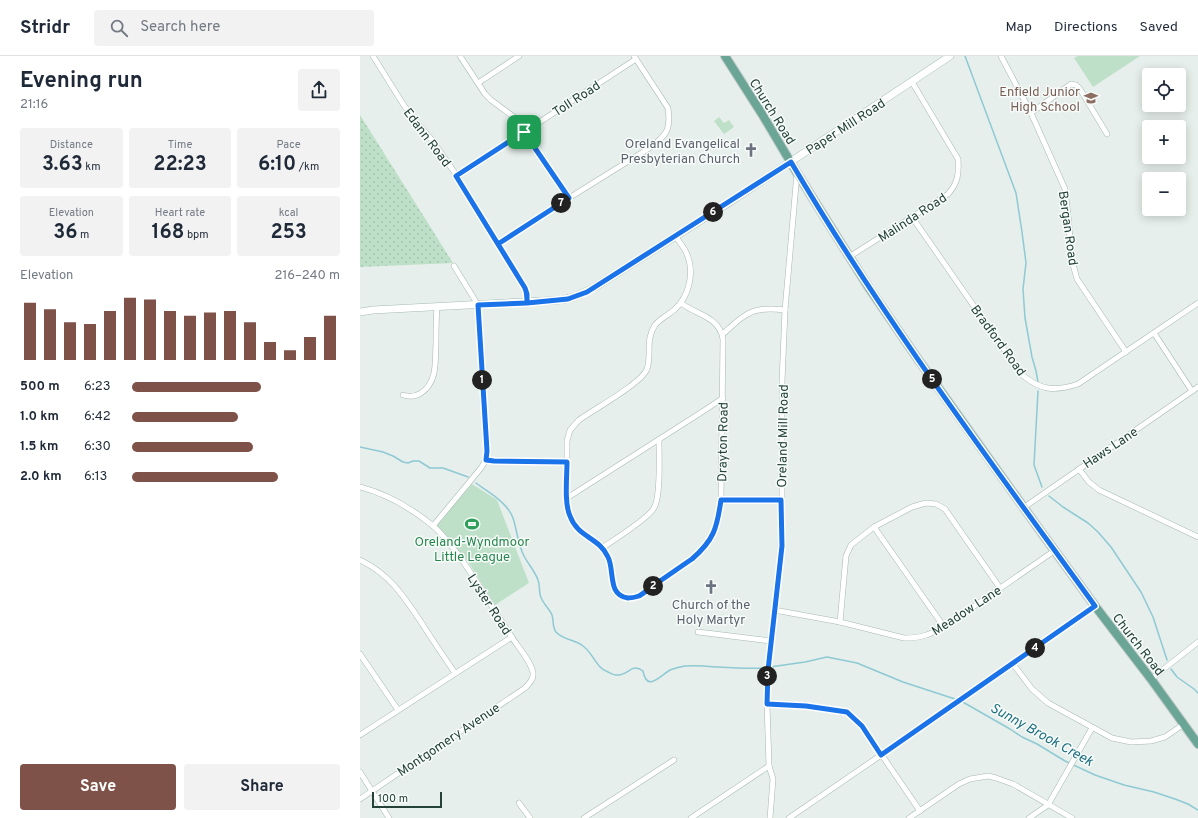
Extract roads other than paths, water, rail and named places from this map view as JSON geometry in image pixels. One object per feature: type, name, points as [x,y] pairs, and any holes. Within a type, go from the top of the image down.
[{"type":"main road","name":"Church Road","points":[[725,56],[849,257],[915,355],[1054,551],[1151,679],[1198,744]]},
{"type":"main road","name":"Church Road","points":[[1185,726],[1198,740]]},
{"type":"street","name":"Edann Road","points":[[373,56],[403,104],[432,140],[456,176],[525,288],[527,303]]},
{"type":"street","points":[[460,56],[485,94],[514,117],[569,198]]},
{"type":"street","points":[[478,83],[520,56]]},
{"type":"street","name":"Paper Mill Road","points":[[360,312],[373,310],[527,303],[562,300],[581,294],[595,287],[791,162],[950,56]]},
{"type":"street","name":"Bergan Road","points":[[1001,56],[1031,113],[1064,189],[1069,224],[1071,257],[1077,279],[1126,352]]},
{"type":"street","name":"Toll Road","points":[[456,176],[635,58]]},
{"type":"street","points":[[498,244],[662,139],[668,127],[668,108],[635,58]]},
{"type":"street","name":"Malinda Road","points":[[849,257],[948,194],[953,188],[959,172],[958,159],[912,82]]},
{"type":"street","points":[[1031,113],[1070,84],[1076,85],[1080,89],[1107,134]]},
{"type":"street","name":"Oreland Mill Road","points":[[770,818],[773,779],[769,766],[767,704],[768,664],[782,546],[782,382],[785,310],[797,173]]},
{"type":"street","name":"Bradford Road","points":[[912,217],[1021,374],[1030,382],[1048,389],[1068,388],[1078,384],[1198,303]]},
{"type":"street","points":[[659,440],[658,496],[654,508],[647,516],[602,548],[574,526],[569,514],[567,498],[568,437],[574,425],[579,420],[636,383],[646,372],[648,366],[650,335],[655,326],[681,303],[688,288],[691,272],[687,255],[675,236]]},
{"type":"street","points":[[433,526],[481,468],[486,460],[487,451],[478,305],[454,266]]},
{"type":"street","points":[[681,303],[709,318],[718,326],[723,334],[740,318],[753,311],[763,309],[785,310]]},
{"type":"street","points":[[403,395],[410,396],[419,394],[429,386],[435,366],[437,307]]},
{"type":"street","points":[[1154,333],[1192,391]]},
{"type":"street","name":"Drayton Road","points":[[602,548],[610,561],[614,587],[620,595],[627,598],[639,596],[692,559],[700,552],[715,531],[721,500],[723,334]]},
{"type":"street","name":"Haws Lane","points":[[1023,508],[1198,387]]},
{"type":"street","points":[[567,498],[723,398]]},
{"type":"street","points":[[486,460],[567,462]]},
{"type":"street","points":[[1078,469],[1089,482],[1099,490],[1198,537]]},
{"type":"street","name":"Lyster Road","points":[[360,487],[380,494],[420,515],[450,543],[530,663],[533,676]]},
{"type":"street","points":[[721,500],[781,500]]},
{"type":"street","points":[[840,622],[846,556],[851,545],[874,527],[912,507],[926,503],[936,504],[945,509],[1000,588]]},
{"type":"street","points":[[874,527],[944,627]]},
{"type":"street","name":"Meadow Lane","points":[[774,610],[840,622],[904,638],[915,638],[927,635],[944,627],[1054,551]]},
{"type":"street","points":[[360,560],[375,568],[394,584],[414,611],[455,673]]},
{"type":"street","points":[[789,818],[1095,606]]},
{"type":"street","points":[[698,632],[771,641]]},
{"type":"street","points":[[360,735],[512,637]]},
{"type":"street","points":[[1151,679],[1198,642]]},
{"type":"street","points":[[360,654],[398,710]]},
{"type":"street","points":[[1013,664],[1029,686],[1048,702],[1112,738],[1126,742],[1151,741],[1165,737],[1185,726]]},
{"type":"street","name":"Montgomery Avenue","points":[[360,799],[525,688],[533,676]]},
{"type":"street","points":[[767,704],[806,706],[847,712],[862,726],[920,811]]},
{"type":"street","points":[[1029,818],[1048,804],[1072,765],[1092,728]]},
{"type":"street","points":[[584,818],[674,760]]},
{"type":"street","points":[[690,818],[769,766]]},
{"type":"street","points":[[360,772],[389,818]]},
{"type":"street","points":[[909,818],[959,784],[979,777],[996,778],[1013,784],[1072,818]]},
{"type":"street","points":[[519,803],[530,818]]},
{"type":"waterway","points":[[965,56],[1016,193],[1026,263],[1023,289],[1025,318],[1038,382]]},
{"type":"waterway","points":[[1038,391],[1034,465],[1042,487]]},
{"type":"waterway","name":"Sunny Brook Creek","points":[[360,447],[383,452],[403,462],[408,463],[419,461],[430,468],[443,468],[468,477]]},
{"type":"waterway","name":"Sunny Brook Creek","points":[[476,483],[497,498],[507,507],[510,512],[522,552],[537,577],[541,597],[552,615],[556,632],[562,637],[577,642],[587,649],[597,664],[604,670],[612,674],[620,675],[636,668],[643,671],[645,677],[651,682],[655,681],[670,670],[685,666],[766,668]]},
{"type":"waterway","points":[[1049,496],[1088,523],[1111,547],[1141,592],[1153,617],[1167,660]]},
{"type":"waterway","name":"Sunny Brook Creek","points":[[770,667],[827,657],[857,663],[903,682],[958,700]]},
{"type":"waterway","points":[[1171,669],[1177,677],[1198,693]]},
{"type":"waterway","name":"Sunny Brook Creek","points":[[961,701],[1065,761],[1095,775],[1124,785],[1175,799],[1198,810]]},
{"type":"place","name":"Enfield Junior High School","points":[[1091,98]]},
{"type":"place","name":"Oreland Evangelical Presbyterian Church","points":[[751,150]]},
{"type":"place","name":"Oreland-Wyndmoor Little League","points":[[472,524]]},
{"type":"place","name":"Church of the Holy Martyr","points":[[711,587]]}]
